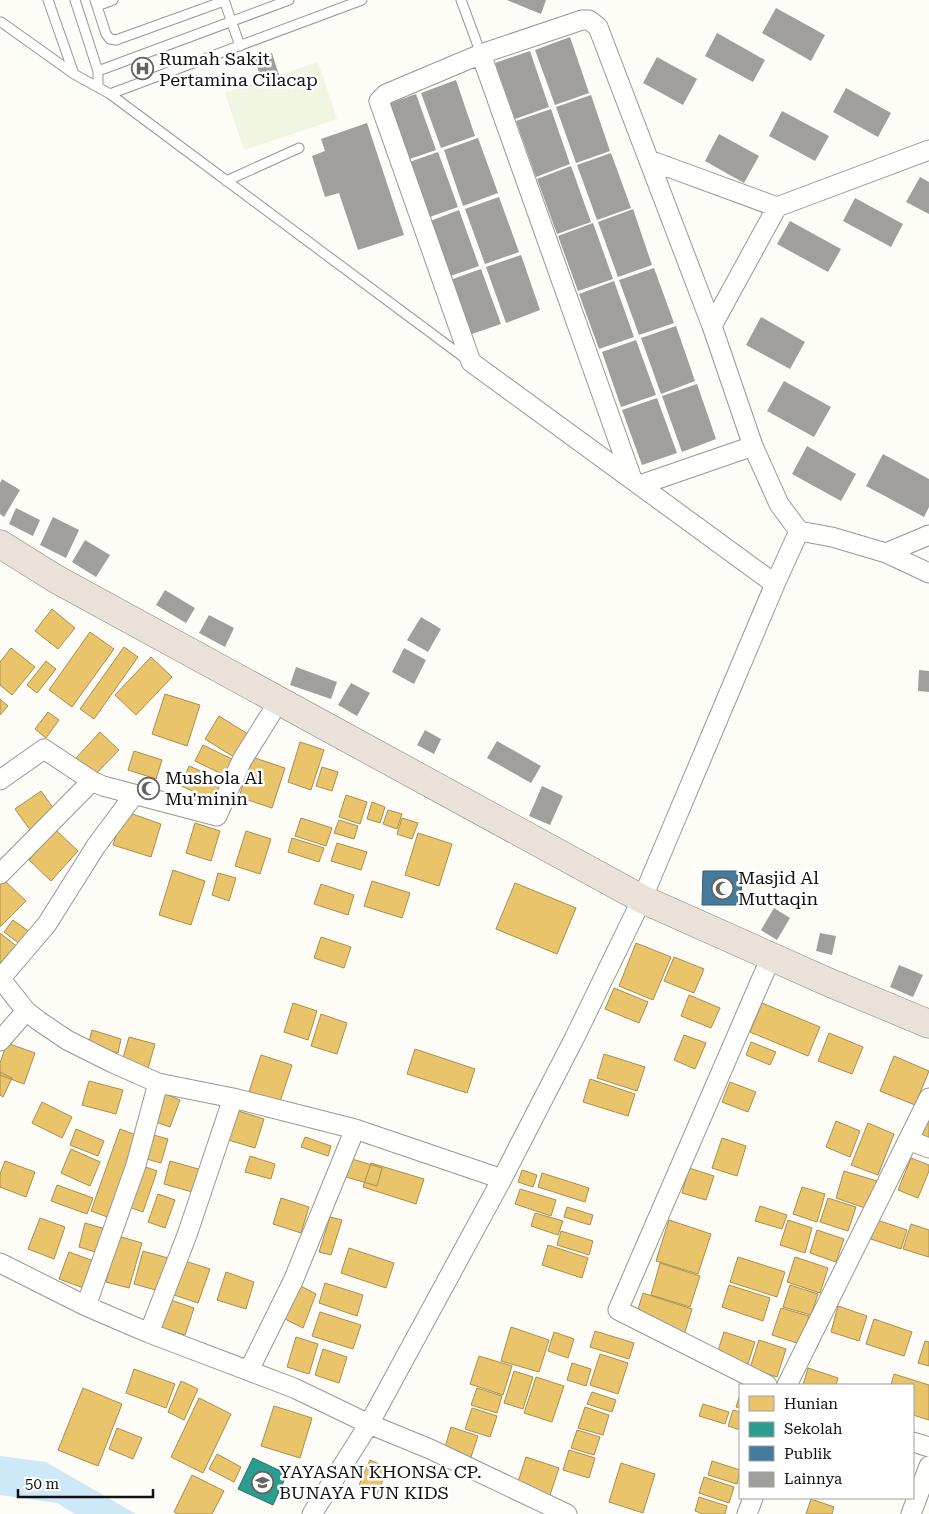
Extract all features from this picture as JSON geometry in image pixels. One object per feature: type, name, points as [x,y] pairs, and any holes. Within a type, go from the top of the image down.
[{"type":"highway","points":[[0,544],[56,579],[642,899],[771,957],[929,1024]]},
{"type":"street","points":[[775,584],[471,362],[379,101],[386,94],[481,54],[582,20],[594,23],[598,27],[712,326],[753,446],[779,504],[799,531],[832,537],[886,553],[929,573]]},
{"type":"street","points":[[481,54],[636,482]]},
{"type":"street","points":[[649,160],[777,207],[929,150]]},
{"type":"street","points":[[712,326],[777,207]]},
{"type":"street","points":[[636,482],[753,446]]},
{"type":"street","points":[[312,1514],[369,1424],[502,1179],[642,899],[799,531]]},
{"type":"street","points":[[886,553],[929,535]]},
{"type":"street","points":[[0,780],[44,749],[92,781],[134,795],[217,816],[242,760],[279,701]]},
{"type":"street","points":[[0,874],[92,781]]},
{"type":"street","points":[[134,795],[96,846],[47,924],[0,978],[26,1010],[67,1040],[158,1083],[232,1098],[355,1129],[502,1179]]},
{"type":"street","points":[[765,1384],[618,1310],[771,957]]},
{"type":"street","points":[[0,1041],[26,1010]]},
{"type":"street","points":[[86,1306],[133,1173],[158,1083]]},
{"type":"street","points":[[149,1333],[195,1212],[232,1098]]},
{"type":"street","points":[[787,1384],[929,1098]]},
{"type":"street","points":[[250,1370],[292,1281],[355,1129]]},
{"type":"street","points":[[908,1140],[929,1148]]},
{"type":"street","points":[[0,1263],[86,1306],[149,1333],[250,1370],[369,1424],[430,1449],[568,1514]]},
{"type":"street","points":[[914,1442],[929,1448]]},
{"type":"street","points":[[911,1514],[929,1466]]},
{"type":"street","points":[[747,1514],[752,1499]]},
{"type":"lane","points":[[48,0],[74,74]]},
{"type":"lane","points":[[75,0],[98,71],[98,87]]},
{"type":"lane","points":[[113,0],[96,3],[106,34],[110,39],[116,40],[224,1],[240,46]]},
{"type":"lane","points":[[98,71],[290,0]]},
{"type":"lane","points":[[461,0],[481,54]]},
{"type":"lane","points":[[110,94],[356,1]]},
{"type":"lane","points":[[0,22],[74,74],[110,94],[471,362]]},
{"type":"lane","points":[[226,181],[299,148]]},
{"type":"green space","points":[[318,62],[337,119],[244,150],[225,93]]},
{"type":"water","points":[[0,1456],[46,1462],[136,1514],[75,1514],[57,1503],[0,1495]]},
{"type":"building: Hunian","points":[[52,609],[75,628],[58,649],[35,631]]},
{"type":"building: Hunian","points":[[90,632],[114,649],[72,707],[49,690]]},
{"type":"building: Hunian","points":[[124,647],[138,657],[94,719],[80,709]]},
{"type":"building: Hunian","points":[[11,648],[35,667],[12,695],[0,685],[0,662]]},
{"type":"building: Hunian","points":[[151,657],[172,677],[136,715],[115,695]]},
{"type":"building: Hunian","points":[[46,661],[56,669],[37,693],[27,685]]},
{"type":"building: Hunian","points":[[165,694],[200,705],[187,746],[152,734]]},
{"type":"building: Hunian","points":[[0,699],[8,706],[0,715]]},
{"type":"building: Hunian","points":[[48,712],[59,720],[46,738],[35,729]]},
{"type":"building: Hunian","points":[[219,716],[251,736],[237,759],[205,739]]},
{"type":"building: Hunian","points":[[100,732],[119,750],[94,776],[76,758]]},
{"type":"building: Hunian","points":[[300,742],[324,750],[311,790],[288,782]]},
{"type":"building: Hunian","points":[[203,745],[236,761],[228,777],[195,761]]},
{"type":"building: Hunian","points":[[134,751],[162,760],[156,779],[128,770]]},
{"type":"building: Hunian","points":[[252,757],[285,768],[272,808],[239,797]]},
{"type":"building: Hunian","points":[[189,766],[224,781],[215,801],[181,786]]},
{"type":"building: Hunian","points":[[322,767],[338,772],[332,791],[316,786]]},
{"type":"building: Hunian","points":[[41,791],[56,812],[30,830],[15,809]]},
{"type":"building: Hunian","points":[[346,795],[367,802],[360,824],[339,817]]},
{"type":"building: Hunian","points":[[372,802],[385,807],[380,823],[367,819]]},
{"type":"building: Hunian","points":[[388,810],[402,814],[397,829],[383,824]]},
{"type":"building: Hunian","points":[[124,811],[161,824],[151,857],[113,845]]},
{"type":"building: Hunian","points":[[301,818],[332,828],[326,846],[295,836]]},
{"type":"building: Hunian","points":[[402,818],[418,823],[412,839],[397,834]]},
{"type":"building: Hunian","points":[[339,820],[358,826],[354,839],[334,833]]},
{"type":"building: Hunian","points":[[195,823],[220,831],[211,861],[186,853]]},
{"type":"building: Hunian","points":[[56,830],[78,851],[51,881],[29,860]]},
{"type":"building: Hunian","points":[[246,831],[271,839],[260,874],[235,866]]},
{"type":"building: Hunian","points":[[418,833],[452,844],[439,886],[405,875]]},
{"type":"building: Hunian","points":[[292,838],[324,848],[319,862],[288,852]]},
{"type":"building: Hunian","points":[[337,843],[367,852],[361,870],[331,861]]},
{"type":"building: Hunian","points":[[173,870],[205,881],[191,925],[159,915]]},
{"type":"building: Hunian","points":[[218,873],[236,878],[229,901],[212,895]]},
{"type":"building: Hunian","points":[[4,880],[26,901],[0,927],[0,884]]},
{"type":"building: Hunian","points":[[372,881],[410,893],[402,918],[364,906]]},
{"type":"building: Hunian","points":[[515,883],[576,908],[557,954],[496,929]]},
{"type":"building: Hunian","points":[[321,884],[354,895],[348,915],[314,904]]},
{"type":"building: Hunian","points":[[13,920],[31,933],[21,945],[4,932]]},
{"type":"building: Hunian","points":[[0,933],[19,948],[5,966],[0,962]]},
{"type":"building: Hunian","points":[[321,937],[351,947],[344,968],[314,958]]},
{"type":"building: Hunian","points":[[636,943],[671,957],[653,1000],[619,986]]},
{"type":"building: Hunian","points":[[674,957],[704,969],[694,993],[664,981]]},
{"type":"building: Hunian","points":[[614,988],[648,1002],[639,1023],[605,1009]]},
{"type":"building: Hunian","points":[[689,995],[720,1008],[711,1028],[681,1016]]},
{"type":"building: Hunian","points":[[293,1003],[317,1011],[308,1040],[284,1032]]},
{"type":"building: Hunian","points":[[762,1003],[820,1027],[808,1056],[750,1032]]},
{"type":"building: Hunian","points":[[321,1014],[347,1023],[337,1054],[311,1046]]},
{"type":"building: Hunian","points":[[92,1030],[121,1039],[118,1053],[88,1045]]},
{"type":"building: Hunian","points":[[829,1033],[863,1047],[852,1074],[818,1061]]},
{"type":"building: Hunian","points":[[684,1035],[706,1043],[695,1069],[674,1060]]},
{"type":"building: Hunian","points":[[129,1037],[155,1044],[147,1072],[121,1065]]},
{"type":"building: Hunian","points":[[751,1042],[776,1052],[770,1065],[746,1055]]},
{"type":"building: Hunian","points":[[7,1043],[35,1053],[24,1084],[0,1075],[0,1063]]},
{"type":"building: Hunian","points":[[415,1049],[475,1069],[467,1093],[407,1074]]},
{"type":"building: Hunian","points":[[604,1054],[645,1067],[637,1091],[597,1078]]},
{"type":"building: Hunian","points":[[261,1055],[292,1065],[279,1105],[248,1095]]},
{"type":"building: Hunian","points":[[894,1056],[929,1071],[915,1105],[880,1091]]},
{"type":"building: Hunian","points":[[0,1072],[12,1078],[3,1097],[0,1095]]},
{"type":"building: Hunian","points":[[590,1079],[635,1094],[628,1116],[583,1102]]},
{"type":"building: Hunian","points":[[89,1081],[123,1090],[116,1114],[82,1105]]},
{"type":"building: Hunian","points":[[730,1082],[756,1092],[748,1112],[722,1102]]},
{"type":"building: Hunian","points":[[163,1093],[180,1100],[170,1127],[153,1121]]},
{"type":"building: Hunian","points":[[42,1102],[72,1117],[62,1138],[32,1123]]},
{"type":"building: Hunian","points":[[929,1107],[929,1141],[917,1136]]},
{"type":"building: Hunian","points":[[235,1110],[264,1119],[255,1148],[225,1139]]},
{"type":"building: Hunian","points":[[836,1121],[860,1131],[850,1157],[826,1147]]},
{"type":"building: Hunian","points":[[868,1123],[894,1134],[878,1175],[851,1165]]},
{"type":"building: Hunian","points":[[76,1129],[104,1141],[98,1156],[70,1145]]},
{"type":"building: Hunian","points":[[120,1129],[139,1136],[110,1218],[91,1211]]},
{"type":"building: Hunian","points":[[150,1134],[168,1139],[161,1163],[143,1158]]},
{"type":"building: Hunian","points":[[305,1137],[331,1146],[328,1156],[301,1147]]},
{"type":"building: Hunian","points":[[722,1138],[746,1146],[737,1176],[712,1168]]},
{"type":"building: Hunian","points":[[71,1149],[100,1162],[90,1186],[61,1173]]},
{"type":"building: Hunian","points":[[250,1156],[275,1164],[271,1179],[245,1172]]},
{"type":"building: Hunian","points":[[911,1158],[929,1165],[929,1171],[918,1198],[898,1190]]},
{"type":"building: Hunian","points":[[352,1159],[382,1168],[377,1186],[346,1177]]},
{"type":"building: Hunian","points":[[5,1161],[35,1172],[26,1197],[0,1187],[0,1174]]},
{"type":"building: Hunian","points":[[170,1161],[202,1170],[196,1193],[164,1184]]},
{"type":"building: Hunian","points":[[371,1163],[424,1179],[416,1204],[363,1187]]},
{"type":"building: Hunian","points":[[140,1165],[157,1171],[143,1212],[126,1206]]},
{"type":"building: Hunian","points":[[689,1168],[714,1176],[706,1200],[682,1193]]},
{"type":"building: Hunian","points":[[522,1170],[537,1175],[533,1187],[518,1182]]},
{"type":"building: Hunian","points":[[844,1171],[877,1181],[868,1209],[836,1198]]},
{"type":"building: Hunian","points":[[542,1173],[589,1188],[585,1202],[538,1187]]},
{"type":"building: Hunian","points":[[57,1185],[93,1198],[87,1214],[51,1201]]},
{"type":"building: Hunian","points":[[802,1187],[825,1194],[817,1222],[793,1214]]},
{"type":"building: Hunian","points":[[520,1189],[556,1200],[551,1216],[515,1204]]},
{"type":"building: Hunian","points":[[158,1194],[175,1200],[165,1228],[148,1222]]},
{"type":"building: Hunian","points":[[281,1198],[309,1207],[301,1233],[273,1224]]},
{"type":"building: Hunian","points":[[828,1198],[856,1207],[848,1231],[820,1222]]},
{"type":"building: Hunian","points":[[760,1206],[787,1215],[782,1229],[755,1221]]},
{"type":"building: Hunian","points":[[567,1207],[593,1215],[590,1225],[564,1217]]},
{"type":"building: Hunian","points":[[535,1213],[563,1221],[558,1235],[531,1226]]},
{"type":"building: Hunian","points":[[330,1217],[342,1220],[331,1255],[319,1252]]},
{"type":"building: Hunian","points":[[40,1218],[65,1227],[54,1259],[28,1249]]},
{"type":"building: Hunian","points":[[669,1220],[711,1234],[698,1274],[656,1261]]},
{"type":"building: Hunian","points":[[788,1220],[812,1228],[805,1253],[780,1245]]},
{"type":"building: Hunian","points":[[877,1220],[907,1230],[901,1249],[871,1239]]},
{"type":"building: Hunian","points":[[85,1223],[109,1230],[102,1254],[79,1247]]},
{"type":"building: Hunian","points":[[911,1224],[929,1230],[929,1257],[903,1249]]},
{"type":"building: Hunian","points":[[817,1230],[844,1239],[836,1262],[810,1253]]},
{"type":"building: Hunian","points":[[561,1231],[593,1241],[589,1255],[557,1245]]},
{"type":"building: Hunian","points":[[118,1236],[142,1243],[129,1288],[106,1282]]},
{"type":"building: Hunian","points":[[548,1245],[588,1258],[582,1278],[542,1265]]},
{"type":"building: Hunian","points":[[349,1248],[394,1263],[386,1288],[341,1273]]},
{"type":"building: Hunian","points":[[143,1251],[168,1258],[159,1291],[134,1284]]},
{"type":"building: Hunian","points":[[69,1252],[99,1263],[89,1290],[59,1279]]},
{"type":"building: Hunian","points":[[738,1257],[785,1272],[777,1297],[730,1282]]},
{"type":"building: Hunian","points":[[795,1257],[828,1268],[820,1293],[787,1282]]},
{"type":"building: Hunian","points":[[185,1261],[210,1269],[198,1303],[174,1295]]},
{"type":"building: Hunian","points":[[660,1263],[700,1276],[690,1307],[651,1295]]},
{"type":"building: Hunian","points":[[226,1272],[254,1282],[246,1309],[217,1300]]},
{"type":"building: Hunian","points":[[325,1283],[363,1295],[357,1316],[319,1303]]},
{"type":"building: Hunian","points":[[297,1284],[316,1294],[303,1328],[285,1319]]},
{"type":"building: Hunian","points":[[729,1285],[770,1298],[763,1321],[722,1307]]},
{"type":"building: Hunian","points":[[790,1285],[818,1294],[811,1315],[783,1307]]},
{"type":"building: Hunian","points":[[643,1293],[692,1309],[684,1335],[635,1319]]},
{"type":"building: Hunian","points":[[171,1300],[194,1308],[185,1335],[161,1327]]},
{"type":"building: Hunian","points":[[838,1306],[867,1316],[859,1341],[831,1332]]},
{"type":"building: Hunian","points":[[781,1308],[809,1316],[800,1344],[772,1335]]},
{"type":"building: Hunian","points":[[320,1312],[361,1325],[353,1349],[312,1336]]},
{"type":"building: Hunian","points":[[874,1319],[912,1332],[904,1356],[866,1344]]},
{"type":"building: Hunian","points":[[511,1327],[549,1340],[539,1372],[501,1361]]},
{"type":"building: Hunian","points":[[595,1331],[634,1343],[629,1359],[590,1347]]},
{"type":"building: Hunian","points":[[554,1332],[574,1339],[568,1358],[548,1351]]},
{"type":"building: Hunian","points":[[724,1332],[755,1342],[747,1367],[716,1357]]},
{"type":"building: Hunian","points":[[296,1337],[318,1344],[309,1374],[287,1367]]},
{"type":"building: Hunian","points":[[759,1340],[786,1349],[777,1377],[750,1368]]},
{"type":"building: Hunian","points":[[925,1341],[929,1342],[929,1366],[918,1363]]},
{"type":"building: Hunian","points":[[323,1349],[347,1357],[339,1383],[315,1375]]},
{"type":"building: Hunian","points":[[600,1354],[628,1363],[618,1394],[590,1385]]},
{"type":"building: Hunian","points":[[479,1356],[512,1366],[503,1395],[470,1384]]},
{"type":"building: Hunian","points":[[572,1363],[591,1369],[586,1386],[567,1380]]},
{"type":"building: Hunian","points":[[808,1368],[838,1378],[836,1384],[803,1384]]},
{"type":"building: Hunian","points":[[134,1369],[175,1384],[166,1408],[126,1393]]},
{"type":"building: Hunian","points":[[514,1371],[533,1377],[523,1409],[504,1403]]},
{"type":"building: Hunian","points":[[894,1374],[929,1385],[929,1420],[914,1415],[914,1384],[891,1384]]},
{"type":"building: Hunian","points":[[536,1377],[564,1386],[552,1422],[524,1413]]},
{"type":"building: Hunian","points":[[181,1381],[198,1389],[184,1420],[168,1412]]},
{"type":"building: Hunian","points":[[83,1388],[122,1404],[98,1466],[58,1450]]},
{"type":"building: Hunian","points":[[477,1388],[502,1396],[497,1413],[471,1405]]},
{"type":"building: Hunian","points":[[592,1392],[616,1400],[612,1412],[587,1404]]},
{"type":"building: Hunian","points":[[739,1397],[739,1408],[736,1407]]},
{"type":"building: Hunian","points":[[199,1398],[231,1414],[203,1473],[171,1457]]},
{"type":"building: Hunian","points":[[703,1404],[729,1412],[725,1424],[699,1416]]},
{"type":"building: Hunian","points":[[274,1406],[312,1418],[300,1458],[261,1446]]},
{"type":"building: Hunian","points":[[585,1407],[609,1415],[603,1435],[578,1428]]},
{"type":"building: Hunian","points":[[472,1408],[497,1416],[490,1437],[465,1429]]},
{"type":"building: Hunian","points":[[733,1410],[739,1412],[739,1430],[728,1426]]},
{"type":"building: Hunian","points":[[451,1427],[478,1436],[469,1463],[443,1454]]},
{"type":"building: Hunian","points":[[117,1428],[142,1438],[133,1459],[109,1449]]},
{"type":"building: Hunian","points":[[577,1430],[600,1437],[594,1455],[571,1448]]},
{"type":"building: Hunian","points":[[569,1450],[595,1458],[589,1478],[563,1470]]},
{"type":"building: Hunian","points":[[217,1454],[241,1467],[234,1482],[209,1469]]},
{"type":"building: Hunian","points":[[526,1457],[559,1468],[549,1498],[516,1488]]},
{"type":"building: Hunian","points":[[370,1460],[388,1468],[377,1494],[359,1485]]},
{"type":"building: Hunian","points":[[712,1461],[739,1470],[737,1484],[708,1475]]},
{"type":"building: Hunian","points":[[621,1463],[655,1474],[643,1513],[609,1502]]},
{"type":"building: Hunian","points":[[192,1475],[224,1491],[212,1514],[178,1514],[174,1512]]},
{"type":"building: Hunian","points":[[704,1477],[734,1487],[729,1503],[699,1493]]},
{"type":"building: Hunian","points":[[699,1497],[727,1506],[725,1514],[703,1514],[695,1511]]},
{"type":"building: Hunian","points":[[811,1499],[834,1507],[832,1514],[806,1514]]},
{"type":"building: Sekolah","name":"YAYASAN KHONSA CP. BUNAYA FUN KIDS","points":[[253,1458],[287,1474],[273,1505],[238,1489]]},
{"type":"building: Publik","name":"Masjid Al Muttaqin","points":[[703,871],[742,871],[741,905],[702,905]]},
{"type":"building: Lainnya","points":[[507,0],[546,0],[541,14]]},
{"type":"building: Lainnya","points":[[776,8],[825,35],[811,61],[762,33]]},
{"type":"building: Lainnya","points":[[717,33],[765,60],[753,82],[705,56]]},
{"type":"building: Lainnya","points":[[570,37],[589,93],[555,105],[535,50]]},
{"type":"building: Lainnya","points":[[530,51],[549,107],[515,119],[495,63]]},
{"type":"building: Lainnya","points":[[272,53],[279,75],[261,80],[255,59]]},
{"type":"building: Lainnya","points":[[657,57],[697,79],[683,105],[643,83]]},
{"type":"building: Lainnya","points":[[456,80],[475,136],[441,148],[421,93]]},
{"type":"building: Lainnya","points":[[846,88],[891,113],[878,137],[833,112]]},
{"type":"building: Lainnya","points":[[416,94],[436,150],[401,162],[382,106]]},
{"type":"building: Lainnya","points":[[591,95],[610,151],[576,163],[556,107]]},
{"type":"building: Lainnya","points":[[551,109],[570,164],[536,177],[516,121]]},
{"type":"building: Lainnya","points":[[782,111],[829,136],[815,161],[769,136]]},
{"type":"building: Lainnya","points":[[367,123],[404,235],[358,250],[339,193],[325,197],[312,156],[325,151],[321,139]]},
{"type":"building: Lainnya","points":[[719,134],[759,156],[744,183],[705,161]]},
{"type":"building: Lainnya","points":[[478,138],[498,193],[463,206],[444,150]]},
{"type":"building: Lainnya","points":[[438,152],[458,207],[424,219],[404,164]]},
{"type":"building: Lainnya","points":[[611,153],[631,208],[597,220],[577,165]]},
{"type":"building: Lainnya","points":[[571,166],[591,222],[557,234],[537,179]]},
{"type":"building: Lainnya","points":[[920,177],[929,182],[929,214],[906,202]]},
{"type":"building: Lainnya","points":[[499,197],[519,252],[485,264],[465,209]]},
{"type":"building: Lainnya","points":[[855,198],[903,224],[891,247],[843,221]]},
{"type":"building: Lainnya","points":[[633,209],[652,265],[618,277],[598,222]]},
{"type":"building: Lainnya","points":[[459,210],[479,266],[445,278],[425,223]]},
{"type":"building: Lainnya","points":[[790,221],[841,249],[828,272],[777,244]]},
{"type":"building: Lainnya","points":[[593,223],[613,279],[578,291],[558,236]]},
{"type":"building: Lainnya","points":[[521,255],[540,310],[506,323],[486,267]]},
{"type":"building: Lainnya","points":[[654,268],[674,323],[639,335],[619,280]]},
{"type":"building: Lainnya","points":[[481,269],[501,324],[466,336],[447,281]]},
{"type":"building: Lainnya","points":[[614,281],[634,337],[599,349],[579,294]]},
{"type":"building: Lainnya","points":[[761,317],[805,342],[790,369],[746,345]]},
{"type":"building: Lainnya","points":[[676,326],[695,381],[661,394],[641,338]]},
{"type":"building: Lainnya","points":[[636,340],[656,395],[621,407],[602,352]]},
{"type":"building: Lainnya","points":[[784,381],[831,407],[814,437],[767,411]]},
{"type":"building: Lainnya","points":[[697,384],[716,439],[682,452],[662,396]]},
{"type":"building: Lainnya","points":[[657,398],[677,453],[642,465],[622,410]]},
{"type":"building: Lainnya","points":[[807,446],[856,474],[841,501],[792,474]]},
{"type":"building: Lainnya","points":[[883,454],[929,479],[929,507],[924,517],[866,486]]},
{"type":"building: Lainnya","points":[[2,479],[20,490],[4,517],[0,514],[0,483]]},
{"type":"building: Lainnya","points":[[16,508],[40,520],[33,536],[9,524]]},
{"type":"building: Lainnya","points":[[53,517],[79,530],[66,558],[40,545]]},
{"type":"building: Lainnya","points":[[85,540],[110,555],[96,577],[72,562]]},
{"type":"building: Lainnya","points":[[165,590],[195,608],[186,623],[156,605]]},
{"type":"building: Lainnya","points":[[209,615],[234,628],[225,647],[199,633]]},
{"type":"building: Lainnya","points":[[421,617],[441,629],[428,652],[407,640]]},
{"type":"building: Lainnya","points":[[404,648],[426,660],[414,684],[392,672]]},
{"type":"building: Lainnya","points":[[296,667],[337,682],[331,699],[290,685]]},
{"type":"building: Lainnya","points":[[919,670],[929,671],[929,692],[918,691]]},
{"type":"building: Lainnya","points":[[351,683],[370,693],[357,716],[338,705]]},
{"type":"building: Lainnya","points":[[425,730],[441,739],[434,754],[417,745]]},
{"type":"building: Lainnya","points":[[497,741],[541,766],[531,783],[487,758]]},
{"type":"building: Lainnya","points":[[542,786],[563,796],[550,825],[529,816]]},
{"type":"building: Lainnya","points":[[774,908],[790,918],[777,940],[761,930]]},
{"type":"building: Lainnya","points":[[820,933],[836,936],[832,955],[816,951]]},
{"type":"building: Lainnya","points":[[899,965],[923,975],[913,997],[890,987]]},
{"type":"place","name":"Rumah Sakit Pertamina Cilacap","points":[[143,69]]},
{"type":"place","name":"Mushola Al Mu'minin","points":[[149,788]]},
{"type":"place","name":"Masjid Al Muttaqin","points":[[722,888]]},
{"type":"place","name":"YAYASAN KHONSA CP. BUNAYA FUN KIDS","points":[[263,1482]]}]
